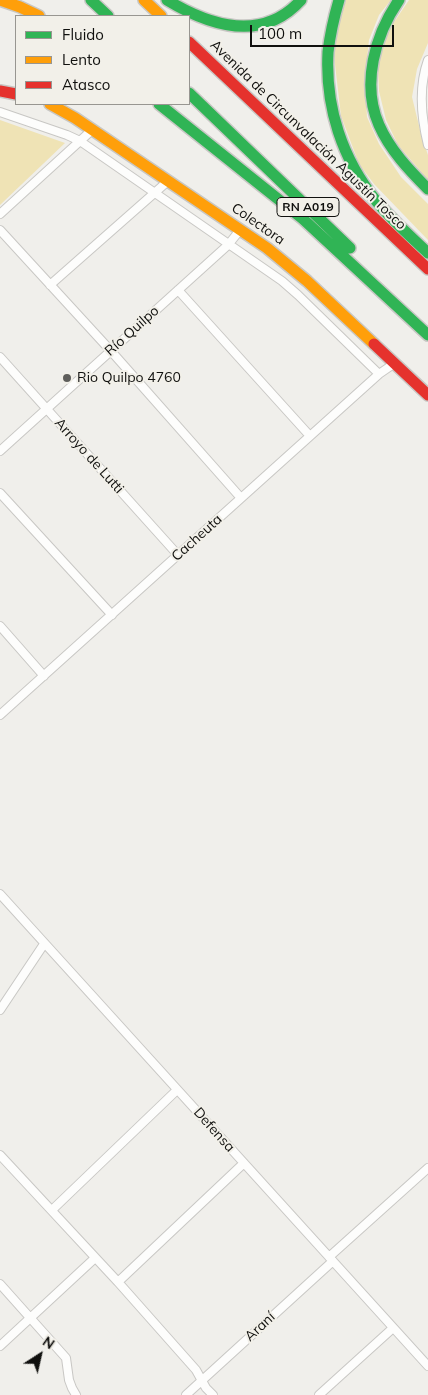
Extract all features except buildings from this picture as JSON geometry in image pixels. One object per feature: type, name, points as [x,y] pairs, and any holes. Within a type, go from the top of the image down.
[{"type":"main road","points":[[91,0],[107,15]]},
{"type":"main road","points":[[144,0],[161,15]]},
{"type":"main road","points":[[168,0],[197,17],[220,25],[240,28],[273,21],[288,12],[301,0]]},
{"type":"main road","points":[[339,0],[329,42],[327,72],[330,103],[339,137],[352,166],[370,194],[428,253]]},
{"type":"main road","points":[[399,0],[388,17],[378,41],[373,66],[372,100],[378,123],[392,146],[411,172],[428,189]]},
{"type":"main road","points":[[0,2],[20,7],[37,15]]},
{"type":"main road","name":"Avenida de Circunvalación Agustín Tosco","points":[[190,43],[428,269]]},
{"type":"main road","points":[[0,91],[15,94]]},
{"type":"main road","name":"RN A019","points":[[190,94],[428,321]]},
{"type":"main road","name":"Colectora","points":[[52,105],[92,130],[267,248],[307,281],[428,395]]},
{"type":"main road","points":[[160,105],[309,224],[428,335]]},
{"type":"street","points":[[428,60],[423,79],[421,99],[428,144]]},
{"type":"street","points":[[0,112],[80,141],[282,282],[298,295],[379,374]]},
{"type":"street","points":[[0,214],[92,130]]},
{"type":"street","points":[[50,286],[168,181]]},
{"type":"street","points":[[0,230],[241,498]]},
{"type":"street","name":"Río Quilpo","points":[[0,451],[228,245],[240,230]]},
{"type":"street","points":[[178,290],[310,436]]},
{"type":"street","name":"Arroyo de Lutti","points":[[0,357],[178,555]]},
{"type":"street","name":"Cacheuta","points":[[0,716],[379,374],[395,363]]},
{"type":"street","points":[[0,493],[112,616]]},
{"type":"street","points":[[0,626],[44,676]]},
{"type":"street","name":"Defensa","points":[[0,894],[428,1366]]},
{"type":"street","points":[[0,909],[7,903]]},
{"type":"street","points":[[0,1010],[44,944]]},
{"type":"street","points":[[52,1210],[178,1090]]},
{"type":"street","points":[[0,1154],[196,1370],[212,1395]]},
{"type":"street","points":[[118,1282],[244,1163]]},
{"type":"street","name":"Araní","points":[[188,1394],[428,1168]]},
{"type":"street","points":[[0,1346],[95,1258]]},
{"type":"street","points":[[0,1284],[66,1358],[69,1380],[76,1395]]},
{"type":"street","points":[[319,1395],[393,1328]]},
{"type":"shaded area","points":[[346,0],[391,0],[379,15],[369,40],[365,77],[367,117],[379,144],[401,177],[428,204],[428,240],[374,184],[359,164],[341,116],[334,56],[337,31]]},
{"type":"shaded area","points":[[409,0],[428,0],[428,43],[417,69],[412,97],[428,155],[428,180],[398,145],[386,120],[379,91],[378,68],[384,43],[392,25]]},
{"type":"shaded area","points":[[0,120],[65,143],[0,205]]},
{"type":"traffic: fast","points":[[91,0],[107,15]]},
{"type":"traffic: fast","points":[[167,0],[201,17],[218,23],[236,26],[253,26],[270,22],[286,13],[301,0]]},
{"type":"traffic: fast","points":[[339,0],[328,52],[329,93],[338,132],[354,168],[377,202],[428,253]]},
{"type":"traffic: fast","points":[[399,0],[377,44],[373,60],[371,93],[374,109],[383,134],[407,167],[428,189]]},
{"type":"traffic: fast","points":[[190,94],[350,248]]},
{"type":"traffic: fast","points":[[160,105],[303,219],[428,335]]},
{"type":"traffic: slow","points":[[0,0],[37,15]]},
{"type":"traffic: slow","points":[[144,0],[160,15]]},
{"type":"traffic: slow","points":[[52,105],[75,118],[267,248],[307,281],[374,344]]},
{"type":"traffic: jam","points":[[190,43],[428,269]]},
{"type":"traffic: jam","points":[[0,91],[15,94]]},
{"type":"traffic: jam","points":[[374,344],[428,395]]},
{"type":"place","name":"Rio Quilpo 4760","points":[[67,378]]}]
